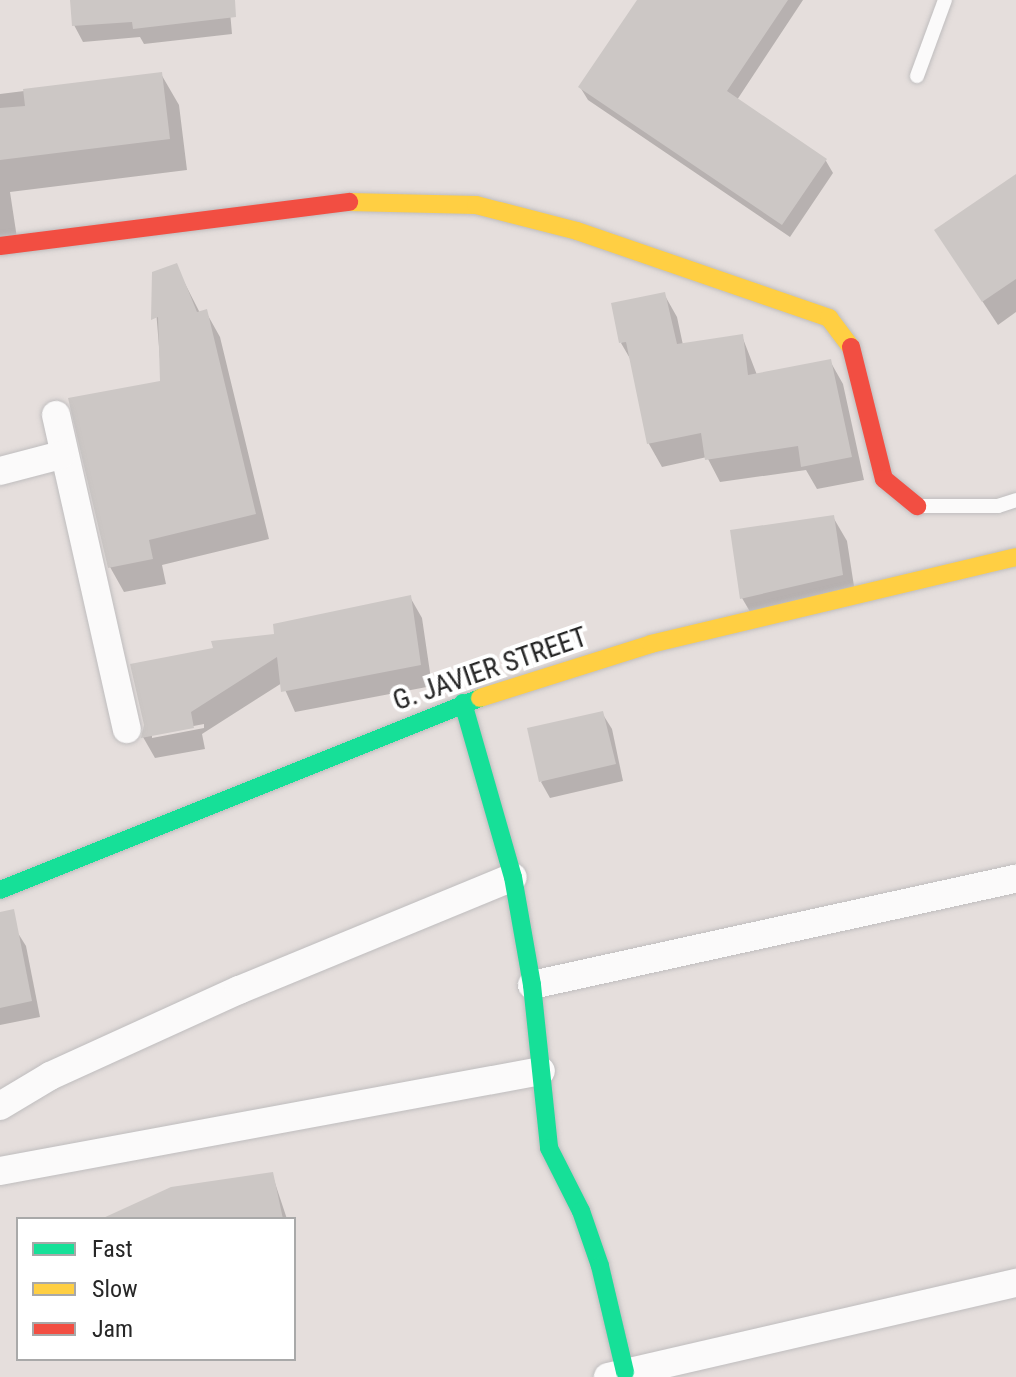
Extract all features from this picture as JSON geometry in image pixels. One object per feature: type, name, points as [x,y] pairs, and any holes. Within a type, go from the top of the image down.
[{"type":"street","points":[[0,246],[374,199],[476,205],[577,231],[829,318],[852,348],[884,479],[917,506]]},
{"type":"street","points":[[56,415],[61,455],[127,729]]},
{"type":"street","points":[[0,471],[61,455]]},
{"type":"street","name":"G. JAVIER STREET","points":[[0,890],[463,703],[651,644],[1016,557]]},
{"type":"street","points":[[463,703],[513,877],[532,985],[549,1148],[581,1211],[600,1266],[617,1375],[1016,1283]]},
{"type":"street","points":[[0,1106],[50,1076],[239,990],[513,877]]},
{"type":"street","points":[[532,985],[1016,879]]},
{"type":"street","points":[[0,1171],[541,1071]]},
{"type":"lane","points":[[917,76],[945,0]]},
{"type":"lane","points":[[917,506],[985,507],[1016,500]]},
{"type":"building","points":[[70,0],[235,0],[236,17],[133,29],[132,22],[72,26]]},
{"type":"building","points":[[637,0],[788,0],[727,91],[827,159],[782,225],[578,87]]},
{"type":"building","points":[[162,72],[170,139],[0,160],[0,108],[25,106],[23,89]]},
{"type":"building","points":[[1016,174],[1016,279],[982,302],[934,230]]},
{"type":"building","points":[[177,263],[197,312],[207,309],[256,514],[149,540],[153,559],[108,568],[68,398],[160,381],[158,317],[151,320],[152,272]]},
{"type":"building","points":[[665,292],[677,344],[743,334],[748,375],[831,359],[852,457],[801,467],[798,446],[705,460],[701,433],[647,444],[626,342],[619,343],[611,303]]},
{"type":"building","points":[[834,515],[843,575],[740,599],[730,530]]},
{"type":"building","points":[[411,595],[421,665],[281,692],[277,657],[191,712],[194,728],[141,738],[144,725],[130,664],[213,648],[211,641],[274,634],[273,624]]},
{"type":"building","points":[[603,711],[616,764],[539,782],[527,728]]},
{"type":"building","points":[[14,909],[32,1001],[0,1008],[0,912]]},
{"type":"building","points":[[273,1172],[283,1217],[105,1217],[171,1187]]},
{"type":"traffic: fast","points":[[0,890],[480,698]]},
{"type":"traffic: fast","points":[[463,703],[513,877],[532,985],[549,1148],[581,1211],[600,1266],[625,1372]]},
{"type":"traffic: slow","points":[[349,202],[476,205],[577,231],[829,318],[851,347]]},
{"type":"traffic: slow","points":[[480,698],[651,644],[1016,557]]},
{"type":"traffic: jam","points":[[0,246],[349,202]]},
{"type":"traffic: jam","points":[[851,347],[884,479],[917,506]]}]
